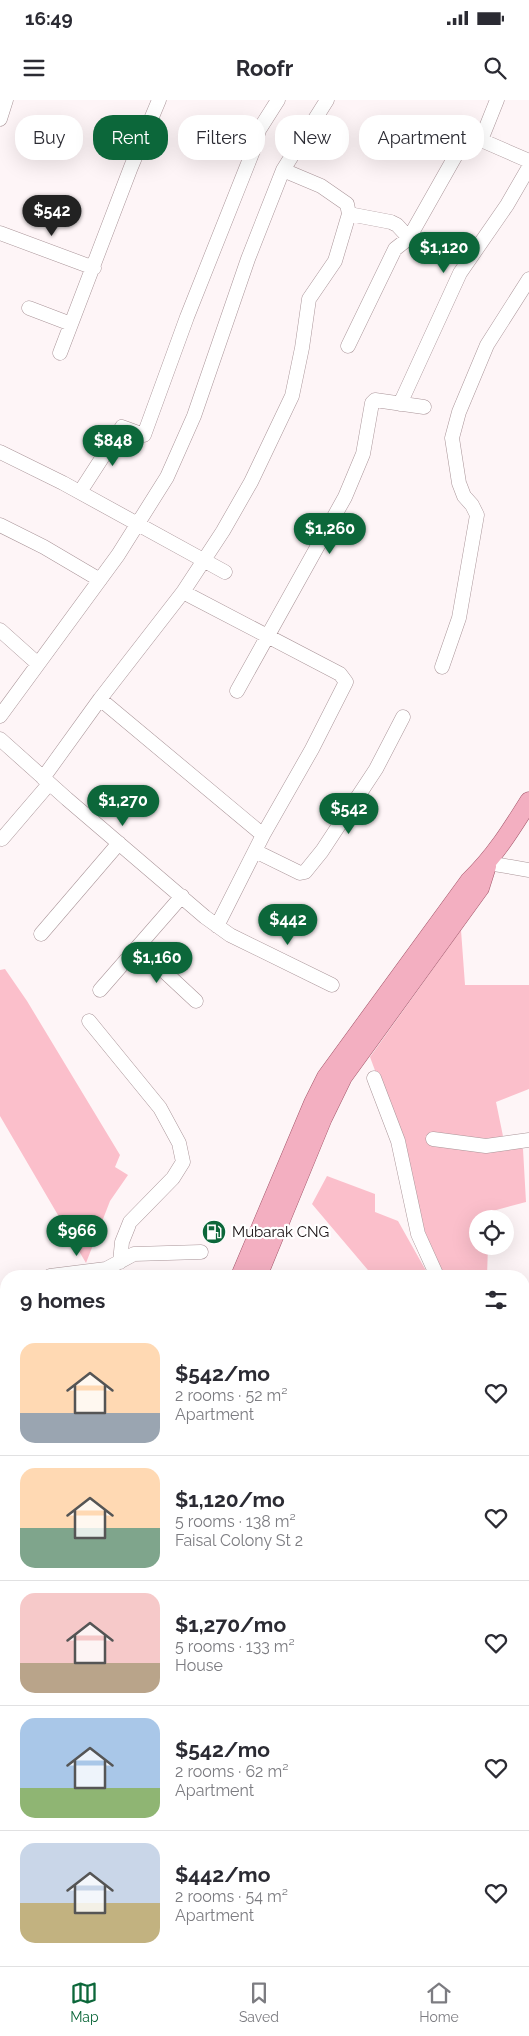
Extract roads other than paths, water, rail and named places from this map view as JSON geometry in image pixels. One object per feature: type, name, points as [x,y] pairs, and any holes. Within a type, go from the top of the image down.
[{"type":"main road","points":[[258,1270],[259,1252],[313,1103],[326,1077],[469,881],[488,863],[529,801]]},
{"type":"main road","points":[[245,1270],[259,1252]]},
{"type":"street","points":[[0,119],[6,100]]},
{"type":"street","points":[[60,354],[159,100]]},
{"type":"street","points":[[80,492],[122,427],[144,435],[187,317],[253,151],[259,130],[278,100]]},
{"type":"street","points":[[0,716],[118,555],[167,477],[194,416],[248,259],[283,170],[327,100]]},
{"type":"street","points":[[484,135],[497,100]]},
{"type":"street","points":[[484,141],[529,161]]},
{"type":"street","points":[[348,346],[396,249],[409,238],[453,160]]},
{"type":"street","points":[[400,404],[460,273],[507,205],[529,167]]},
{"type":"street","points":[[2,839],[46,781],[100,699],[183,592],[251,482],[292,396],[309,300],[335,261],[350,214],[346,204],[321,186],[283,170]]},
{"type":"street","points":[[350,214],[391,222],[397,225],[409,238]]},
{"type":"street","points":[[0,233],[94,268]]},
{"type":"street","points":[[442,667],[459,618],[477,515],[458,483],[452,438],[459,412],[487,345],[529,279]]},
{"type":"street","points":[[29,308],[72,324]]},
{"type":"street","points":[[238,691],[346,497],[363,454],[372,403],[375,400],[424,407]]},
{"type":"street","points":[[0,452],[80,492],[225,572]]},
{"type":"street","points":[[0,525],[44,547],[100,580]]},
{"type":"street","points":[[183,592],[340,674],[346,682],[312,749],[263,835],[217,926]]},
{"type":"street","points":[[0,630],[38,664]]},
{"type":"street","points":[[100,699],[263,835]]},
{"type":"street","points":[[255,851],[300,873],[304,872],[322,850],[376,770],[402,717]]},
{"type":"street","points":[[0,739],[46,781],[217,926],[230,935],[332,985]]},
{"type":"street","points":[[41,934],[119,843]]},
{"type":"street","points":[[488,863],[529,870]]},
{"type":"street","points":[[100,990],[182,896]]},
{"type":"street","points":[[138,947],[196,1001]]},
{"type":"street","points":[[89,1021],[160,1108],[179,1143],[183,1162],[173,1178],[130,1222],[122,1242],[120,1262]]},
{"type":"street","points":[[374,1078],[398,1141],[418,1234],[434,1270]]},
{"type":"street","points":[[433,1139],[486,1146],[529,1140]]},
{"type":"street","points":[[92,1270],[106,1268],[134,1254],[200,1252]]},
{"type":"place","name":"Mubarak CNG","points":[[214,1232]]}]
